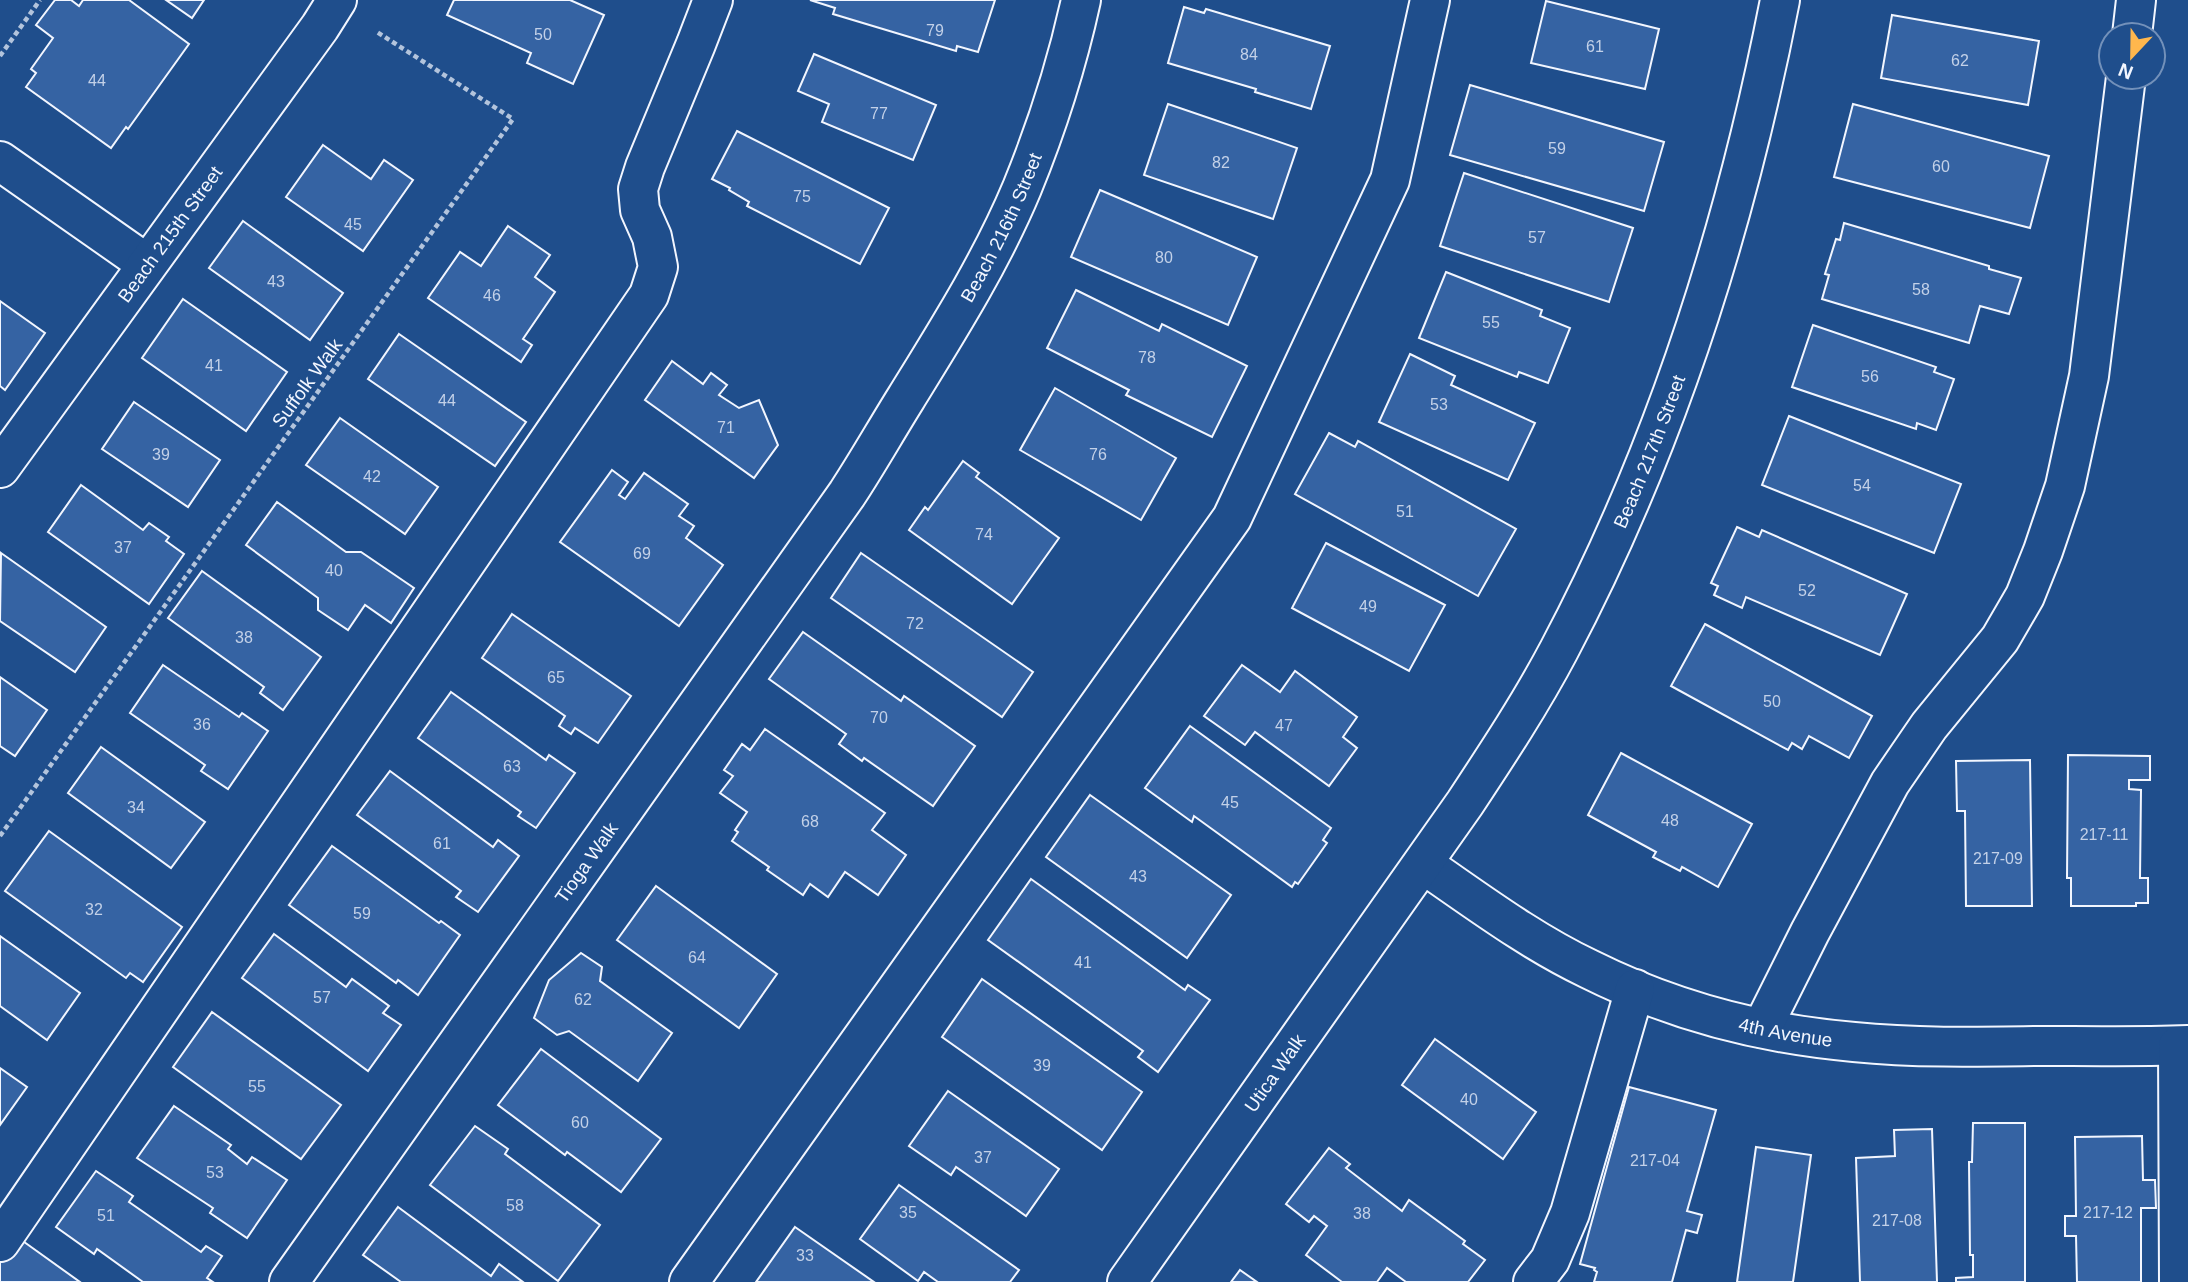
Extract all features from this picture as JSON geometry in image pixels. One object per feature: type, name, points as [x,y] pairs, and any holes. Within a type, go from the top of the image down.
[{"type":"street","points":[[0,1242],[649,295],[658,267],[652,237],[640,210],[638,189],[713,0]]},
{"type":"street","name":"Beach 216th Street","points":[[882,439],[957,316],[1021,190],[1056,93],[1082,0]]},
{"type":"street","points":[[689,1282],[1232,518],[1390,180],[1430,0]]},
{"type":"street","name":"Beach 217th Street","points":[[1423,864],[1509,737],[1559,650],[1648,462],[1686,359],[1718,258],[1748,148],[1780,0]]},
{"type":"street","points":[[2134,21],[2136,0]]},
{"type":"street","name":"Beach 215th Street","points":[[0,468],[331,11]]},
{"type":"street","points":[[1762,1028],[1890,783],[1929,726],[2000,639],[2025,596],[2043,551],[2065,486],[2089,376],[2124,91]]},
{"type":"street","points":[[0,161],[147,264]]},
{"type":"street","name":"Tioga Walk","points":[[289,1282],[848,494],[882,439]]},
{"type":"street","name":"4th Avenue","points":[[1423,864],[1539,942],[1589,970],[1634,989],[1718,1018],[1854,1043],[2183,1045]]},
{"type":"street","name":"Utica Walk","points":[[1127,1282],[1423,864]]},
{"type":"street","points":[[1533,1282],[1550,1260],[1570,1213],[1634,989]]},
{"type":"street","points":[[2179,1282],[2183,1045]]},
{"type":"path","points":[[0,56],[40,0]]},
{"type":"path","name":"Suffolk Walk","points":[[0,836],[513,119],[331,11]]},
{"type":"building","points":[[55,0],[71,0],[79,6],[83,0],[129,0],[189,44],[128,129],[126,127],[111,148],[26,87],[36,73],[31,69],[53,38],[36,25]]},
{"type":"building","points":[[166,0],[204,0],[192,18]]},
{"type":"building","points":[[454,0],[570,0],[604,15],[573,84],[527,63],[531,53],[447,15]]},
{"type":"building","points":[[810,0],[995,0],[978,52],[957,46],[956,51],[833,14],[835,8]]},
{"type":"building","points":[[1546,1],[1659,29],[1645,89],[1531,63]]},
{"type":"building","points":[[1184,7],[1204,13],[1206,9],[1330,46],[1311,109],[1255,92],[1256,89],[1168,63]]},
{"type":"building","points":[[1892,15],[2039,41],[2028,105],[1881,78]]},
{"type":"building","points":[[814,54],[936,105],[913,160],[822,122],[829,104],[798,91]]},
{"type":"building","points":[[1470,85],[1664,142],[1644,211],[1450,155]]},
{"type":"building","points":[[1168,104],[1297,148],[1273,219],[1144,175]]},
{"type":"building","points":[[1853,104],[2049,156],[2030,228],[1834,177]]},
{"type":"building","points":[[737,131],[889,208],[860,264],[747,206],[749,202],[712,179]]},
{"type":"building","points":[[323,145],[371,179],[384,160],[413,180],[363,251],[286,197]]},
{"type":"building","points":[[1464,173],[1633,228],[1609,302],[1440,246]]},
{"type":"building","points":[[1100,190],[1257,257],[1228,325],[1071,257]]},
{"type":"building","points":[[243,221],[343,293],[310,340],[209,268]]},
{"type":"building","points":[[1844,223],[2021,278],[2009,314],[1980,306],[1969,343],[1822,299],[1829,275],[1825,274],[1836,239],[1840,240]]},
{"type":"building","points":[[508,226],[550,255],[535,277],[555,292],[523,339],[532,345],[521,362],[428,298],[460,252],[481,266]]},
{"type":"building","points":[[1446,272],[1542,310],[1540,316],[1570,328],[1548,383],[1519,372],[1517,377],[1419,338]]},
{"type":"building","points":[[1076,290],[1159,331],[1162,324],[1247,366],[1212,437],[1126,395],[1129,390],[1047,348]]},
{"type":"building","points":[[183,299],[287,372],[246,431],[142,358]]},
{"type":"building","points":[[0,301],[45,333],[5,390],[0,386]]},
{"type":"building","points":[[1813,325],[1936,367],[1934,372],[1954,379],[1936,430],[1917,423],[1916,429],[1792,387]]},
{"type":"building","points":[[399,334],[526,422],[495,466],[368,379]]},
{"type":"building","points":[[1410,354],[1455,376],[1451,385],[1535,423],[1508,480],[1379,422]]},
{"type":"building","points":[[672,361],[703,384],[711,373],[727,385],[719,395],[739,408],[759,400],[778,445],[754,478],[645,400]]},
{"type":"building","points":[[1055,388],[1176,458],[1141,520],[1020,450]]},
{"type":"building","points":[[134,402],[220,460],[188,507],[102,449]]},
{"type":"building","points":[[1789,416],[1961,484],[1934,553],[1762,485]]},
{"type":"building","points":[[340,418],[438,487],[405,534],[306,465]]},
{"type":"building","points":[[1329,433],[1355,447],[1358,441],[1516,529],[1478,596],[1295,494]]},
{"type":"building","points":[[963,461],[979,473],[976,477],[1059,538],[1012,604],[909,530],[925,507],[928,510]]},
{"type":"building","points":[[612,470],[628,482],[619,495],[625,499],[644,473],[688,504],[679,516],[694,526],[686,538],[723,565],[679,626],[560,542]]},
{"type":"building","points":[[81,485],[143,530],[149,523],[169,537],[166,541],[184,554],[149,604],[48,532]]},
{"type":"building","points":[[277,502],[346,552],[361,552],[414,588],[391,623],[365,605],[348,630],[318,610],[318,598],[246,545]]},
{"type":"building","points":[[1737,527],[1759,537],[1762,530],[1907,594],[1880,655],[1746,597],[1742,608],[1714,595],[1718,586],[1711,583]]},
{"type":"building","points":[[1326,543],[1445,605],[1409,671],[1292,608]]},
{"type":"building","points":[[1,553],[106,627],[75,672],[0,621]]},
{"type":"building","points":[[861,553],[1033,672],[1002,717],[831,598]]},
{"type":"building","points":[[202,571],[321,657],[283,710],[260,693],[264,687],[168,618]]},
{"type":"building","points":[[512,614],[631,696],[598,743],[575,728],[571,734],[559,726],[565,716],[482,658]]},
{"type":"building","points":[[1705,624],[1872,716],[1849,758],[1809,736],[1802,749],[1792,743],[1788,750],[1671,686]]},
{"type":"building","points":[[803,632],[901,701],[904,696],[975,746],[933,806],[839,744],[846,734],[769,679]]},
{"type":"building","points":[[163,665],[239,717],[242,713],[268,731],[228,789],[201,771],[205,765],[130,713]]},
{"type":"building","points":[[1242,665],[1280,692],[1295,671],[1357,717],[1343,737],[1357,748],[1329,786],[1255,732],[1245,745],[1204,716]]},
{"type":"building","points":[[0,677],[47,710],[15,756],[0,746]]},
{"type":"building","points":[[451,692],[546,760],[549,755],[575,773],[536,828],[518,816],[521,812],[418,738]]},
{"type":"building","points":[[1190,726],[1331,828],[1323,840],[1327,843],[1298,884],[1295,882],[1292,887],[1194,816],[1192,822],[1145,788]]},
{"type":"building","points":[[765,729],[885,813],[872,830],[906,855],[878,895],[845,872],[828,897],[810,884],[803,895],[732,841],[738,832],[735,830],[747,812],[720,793],[733,776],[724,770],[742,744],[750,750]]},
{"type":"building","points":[[101,747],[205,822],[171,868],[68,793]]},
{"type":"building","points":[[1621,753],[1752,824],[1718,887],[1682,867],[1680,871],[1653,857],[1656,852],[1588,815]]},
{"type":"building","points":[[2068,755],[2150,756],[2150,780],[2129,780],[2129,789],[2141,790],[2140,878],[2148,878],[2148,903],[2136,903],[2136,906],[2071,906],[2071,878],[2067,878]]},
{"type":"building","points":[[2030,760],[2032,906],[1966,906],[1965,811],[1957,811],[1956,761]]},
{"type":"building","points":[[390,771],[493,847],[498,840],[519,856],[478,912],[456,897],[461,891],[357,815]]},
{"type":"building","points":[[1090,795],[1231,895],[1187,958],[1046,857]]},
{"type":"building","points":[[49,831],[182,927],[143,982],[130,973],[126,978],[5,891]]},
{"type":"building","points":[[332,846],[439,923],[441,921],[460,935],[418,995],[398,980],[396,983],[289,905]]},
{"type":"building","points":[[1031,879],[1185,990],[1188,985],[1210,1000],[1158,1072],[1138,1057],[1143,1051],[988,940]]},
{"type":"building","points":[[656,886],[777,974],[739,1028],[617,940]]},
{"type":"building","points":[[274,934],[346,987],[352,979],[389,1006],[383,1013],[401,1025],[368,1071],[242,978]]},
{"type":"building","points":[[0,936],[80,993],[47,1040],[0,1006]]},
{"type":"building","points":[[581,953],[602,967],[600,981],[672,1033],[638,1081],[569,1031],[557,1035],[534,1018],[549,980]]},
{"type":"building","points":[[982,979],[1142,1092],[1102,1150],[942,1037]]},
{"type":"building","points":[[212,1012],[341,1105],[301,1159],[173,1067]]},
{"type":"building","points":[[1435,1039],[1536,1112],[1503,1159],[1402,1085]]},
{"type":"building","points":[[541,1049],[661,1139],[621,1192],[567,1152],[565,1155],[498,1105]]},
{"type":"building","points":[[0,1068],[27,1087],[0,1125]]},
{"type":"building","points":[[1629,1087],[1716,1110],[1687,1211],[1702,1215],[1697,1233],[1686,1230],[1672,1282],[1594,1282],[1597,1272],[1595,1268],[1580,1264]]},
{"type":"building","points":[[948,1091],[1059,1169],[1026,1216],[956,1167],[951,1175],[909,1146]]},
{"type":"building","points":[[174,1106],[231,1145],[228,1149],[247,1164],[252,1157],[287,1180],[247,1238],[210,1213],[213,1208],[137,1158]]},
{"type":"building","points":[[1973,1123],[2025,1123],[2025,1282],[1956,1282],[1956,1278],[1973,1277],[1973,1255],[1970,1255],[1969,1162],[1972,1162]]},
{"type":"building","points":[[475,1126],[508,1149],[505,1154],[600,1225],[558,1281],[430,1185]]},
{"type":"building","points":[[1932,1129],[1937,1282],[1860,1282],[1856,1158],[1895,1156],[1894,1130]]},
{"type":"building","points":[[2142,1136],[2143,1180],[2155,1180],[2156,1208],[2141,1208],[2141,1282],[2077,1282],[2076,1236],[2065,1236],[2065,1216],[2076,1216],[2075,1137]]},
{"type":"building","points":[[1756,1147],[1811,1155],[1793,1282],[1737,1282]]},
{"type":"building","points":[[1329,1148],[1350,1164],[1346,1168],[1402,1211],[1409,1200],[1465,1241],[1463,1244],[1485,1260],[1468,1282],[1406,1282],[1387,1268],[1377,1282],[1342,1282],[1306,1255],[1327,1226],[1314,1216],[1309,1222],[1286,1204]]},
{"type":"building","points":[[96,1171],[133,1196],[129,1202],[201,1252],[206,1246],[222,1256],[207,1278],[213,1282],[143,1282],[97,1249],[94,1254],[56,1227]]},
{"type":"building","points":[[899,1185],[1019,1270],[1010,1282],[938,1282],[924,1272],[918,1281],[860,1239]]},
{"type":"building","points":[[398,1207],[491,1276],[499,1264],[523,1282],[401,1282],[363,1255]]},
{"type":"building","points":[[795,1227],[874,1282],[756,1282]]},
{"type":"building","points":[[13,1234],[80,1282],[0,1282],[0,1252]]},
{"type":"building","points":[[1240,1270],[1257,1282],[1231,1282]]}]
